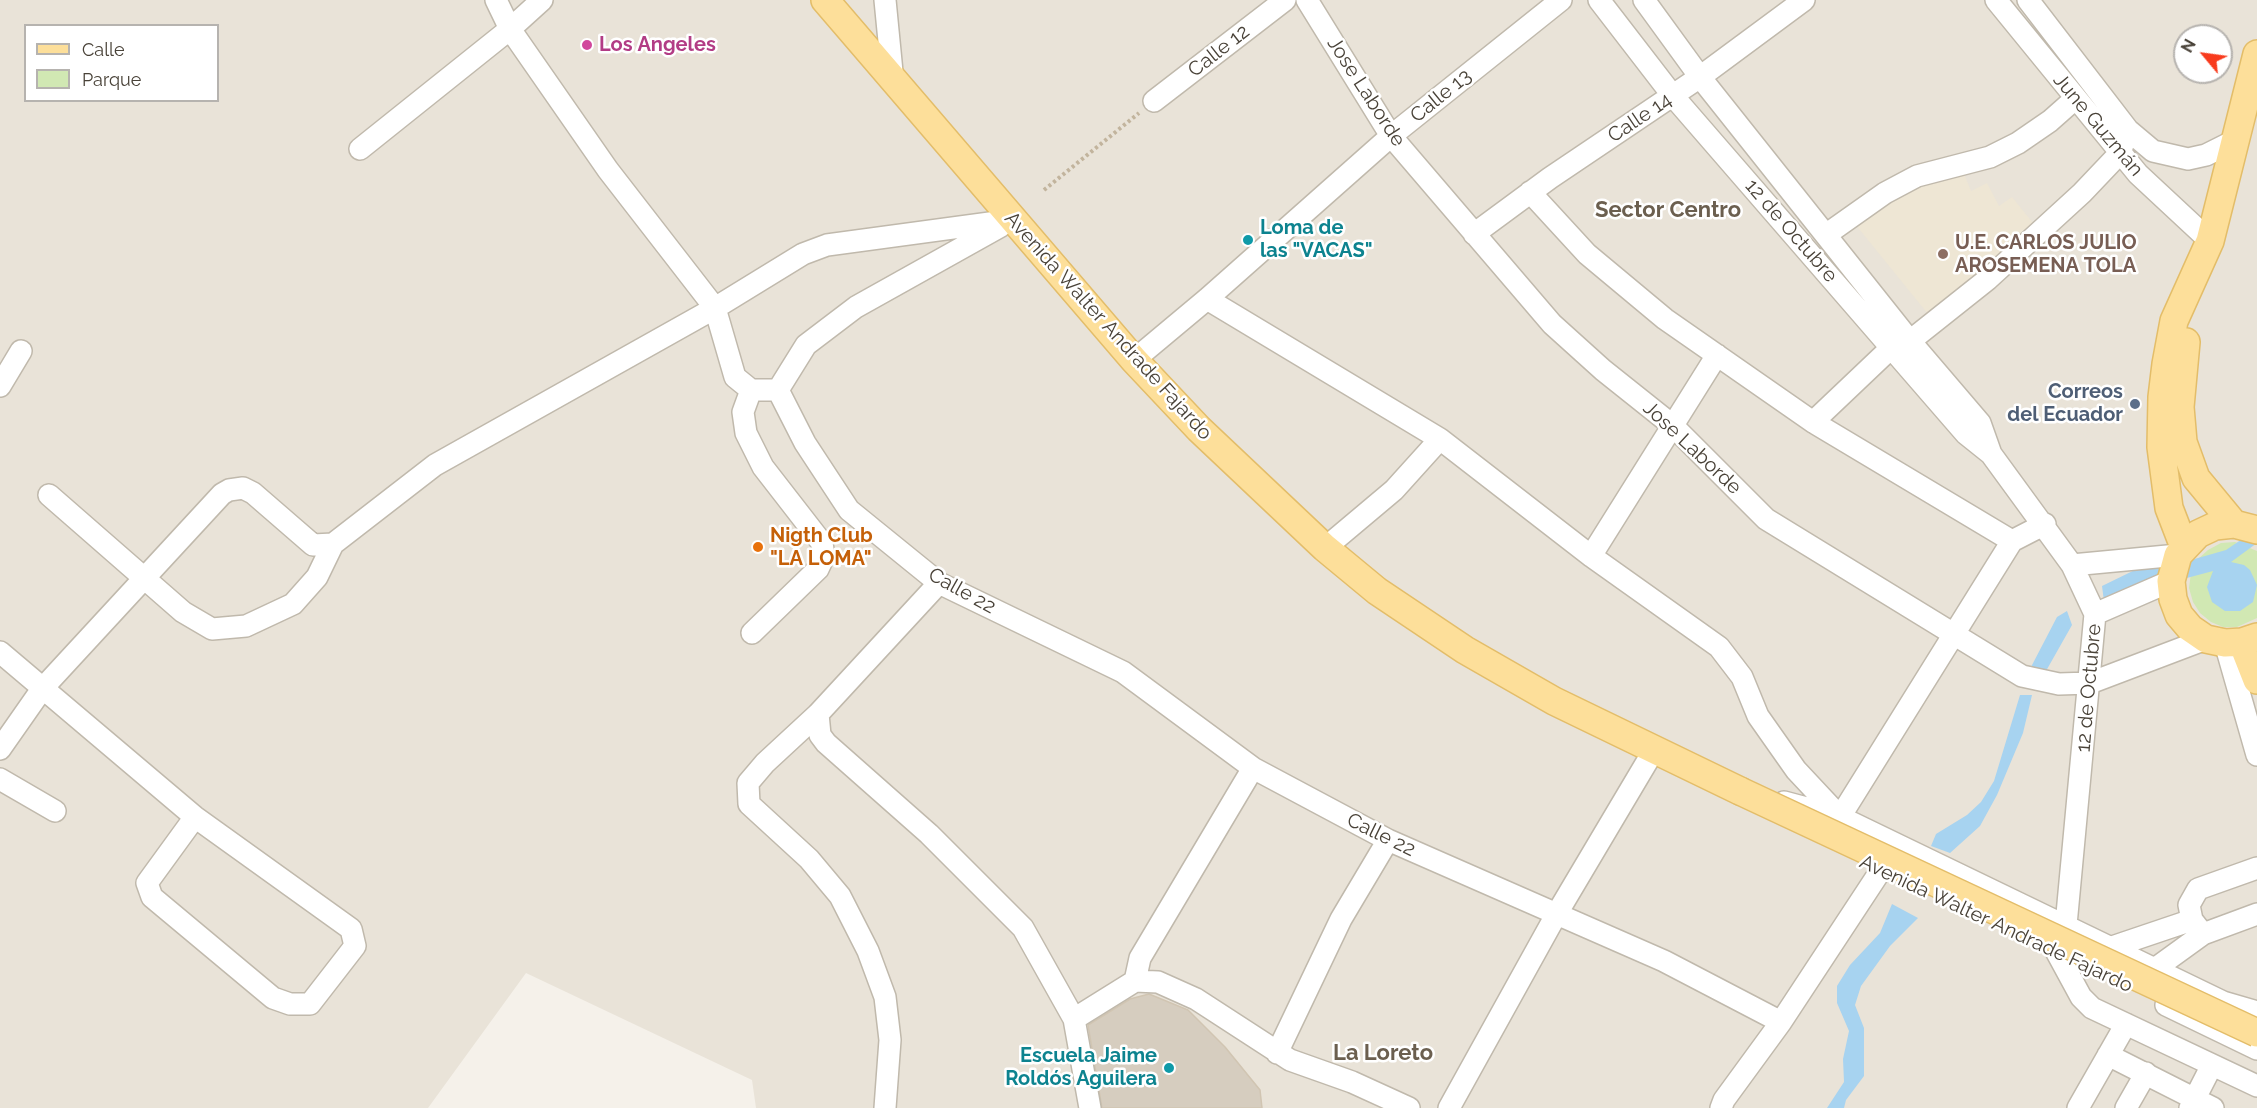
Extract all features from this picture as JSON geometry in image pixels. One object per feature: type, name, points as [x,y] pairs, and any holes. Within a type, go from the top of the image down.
[{"type":"main road","name":"Avenida Walter Andrade Fajardo","points":[[825,0],[893,82],[1134,360],[1199,429],[1325,548],[1377,591],[1465,650],[1554,700],[1654,750],[2257,1033]]},
{"type":"main road","points":[[2181,551],[2169,508],[2161,423],[2163,386],[2174,321],[2210,241],[2257,54]]},
{"type":"main road","points":[[2186,297],[2188,324],[2181,407],[2183,442],[2196,478],[2251,528]]},
{"type":"main road","points":[[2251,528],[2215,526],[2198,534],[2181,551],[2171,582],[2173,599],[2179,615],[2190,628],[2233,640],[2257,680]]},
{"type":"street","points":[[496,0],[510,29],[608,170],[715,308],[735,377],[751,390],[778,390],[806,345],[856,307],[1012,220]]},
{"type":"street","points":[[360,149],[510,29],[542,0]]},
{"type":"street","points":[[885,0],[893,82]]},
{"type":"street","name":"Calle 12","points":[[1154,101],[1285,0]]},
{"type":"street","name":"Jose Laborde","points":[[1307,0],[1391,136],[1552,324],[1604,370],[1672,424],[1766,519],[1953,636],[2022,676],[2059,684],[2090,683],[2233,640]]},
{"type":"street","name":"Calle 13","points":[[1134,360],[1207,299],[1391,136],[1561,0]]},
{"type":"street","name":"12 de Octubre","points":[[1599,0],[1673,96],[1901,344],[1980,423],[1991,454],[2072,565],[2095,614],[2066,925],[2056,951]]},
{"type":"street","name":"12 de Octubre","points":[[1644,0],[1700,77],[1827,234],[1901,344]]},
{"type":"street","name":"Calle 14","points":[[1474,234],[1530,192],[1700,77],[1804,0]]},
{"type":"street","name":"June Guzmán","points":[[1996,0],[2138,174],[2210,241]]},
{"type":"street","name":"June Guzmán","points":[[2028,0],[2128,130],[2154,151],[2188,159],[2206,155],[2234,141]]},
{"type":"street","points":[[1827,234],[1885,193],[1917,176],[1980,160],[2018,143],[2050,121],[2076,98]]},
{"type":"street","points":[[1813,422],[1901,344],[1997,271],[2082,193],[2120,153],[2128,130]]},
{"type":"street","points":[[1530,192],[1587,254],[1665,319],[1813,422],[2012,541]]},
{"type":"street","points":[[49,495],[183,612],[212,629],[246,626],[293,604],[317,577],[333,544],[435,465],[715,308],[803,254],[826,245],[1012,220]]},
{"type":"street","points":[[1207,299],[1440,439],[1591,556],[1719,647],[1742,677],[1758,716],[1796,770],[1840,817],[2012,541],[2044,525]]},
{"type":"street","points":[[0,386],[21,351]]},
{"type":"street","points":[[1591,556],[1672,424],[1718,355]]},
{"type":"street","points":[[751,390],[743,412],[746,433],[763,467],[822,543],[824,556],[818,569],[752,633]]},
{"type":"street","name":"Calle 22","points":[[778,390],[805,443],[849,510],[939,583],[1123,672],[1253,768],[1388,840],[1664,961],[1781,1022]]},
{"type":"street","points":[[1325,548],[1394,490],[1440,439]]},
{"type":"street","points":[[0,749],[42,689],[142,578],[222,494],[229,490],[243,488],[313,546],[333,544]]},
{"type":"street","points":[[2072,565],[2181,551]]},
{"type":"street","points":[[2095,614],[2171,582]]},
{"type":"street","points":[[885,1108],[890,1040],[885,997],[868,951],[840,896],[809,859],[749,804],[748,783],[765,763],[818,714],[939,583]]},
{"type":"street","points":[[2233,640],[2257,755]]},
{"type":"street","points":[[0,652],[195,817],[351,929],[355,946],[310,1004],[290,1004],[273,998],[152,897],[147,883],[195,817]]},
{"type":"street","points":[[818,714],[820,735],[826,743],[929,834],[1023,928],[1074,1019],[1090,1108]]},
{"type":"street","points":[[1449,1108],[1556,915],[1654,750]]},
{"type":"street","points":[[1135,981],[1140,958],[1253,768]]},
{"type":"street","points":[[0,779],[55,811]]},
{"type":"street","name":"Avenida Walter Andrade Fajardo","points":[[1740,790],[1840,817],[2223,1002],[2257,1012]]},
{"type":"street","name":"Avenida Walter Andrade Fajardo","points":[[1740,790],[1823,843],[2056,951],[2257,1049]]},
{"type":"street","points":[[1277,1053],[1341,919],[1388,840]]},
{"type":"street","points":[[2198,927],[2189,905],[2198,890],[2257,868]]},
{"type":"street","points":[[1721,1108],[1724,1100],[1781,1022],[1881,870]]},
{"type":"street","points":[[2112,947],[2257,914]]},
{"type":"street","points":[[2156,968],[2198,927]]},
{"type":"street","points":[[2056,951],[2080,997],[2092,1008],[2257,1086]]},
{"type":"street","points":[[1074,1019],[1135,981],[1158,981],[1196,999],[1277,1053],[1409,1108]]},
{"type":"street","points":[[2210,1026],[2232,1026],[2257,1019]]},
{"type":"street","points":[[2078,1108],[2126,1024]]},
{"type":"street","points":[[2108,1055],[2146,1073],[2199,1105],[2212,1065]]},
{"type":"street","points":[[2126,1108],[2146,1073]]},
{"type":"path","points":[[1044,190],[1154,101]]},
{"type":"shaded area","points":[[0,0],[2257,0],[2257,1108],[756,1108],[752,1080],[526,973],[428,1108],[0,1108]]},
{"type":"shaded area","name":"U.E. CARLOS JULIO AROSEMENA TOLA","points":[[1964,174],[1971,191],[1987,183],[1999,206],[2012,197],[2037,228],[1928,314],[1855,224],[1895,196],[1919,185]]},
{"type":"green space","points":[[2235,542],[2257,551],[2257,618],[2237,627],[2223,627],[2211,622],[2200,613],[2193,602],[2189,588],[2191,573],[2197,560],[2208,550],[2221,543]]},
{"type":"water","points":[[2257,529],[2257,543],[2231,562],[2244,565],[2250,570],[2257,585],[2253,602],[2240,611],[2225,611],[2212,602],[2207,587],[2213,571],[2183,579],[2105,609],[2102,586],[2141,567],[2184,562],[2226,550]]},
{"type":"water","points":[[2067,611],[2072,625],[2046,671],[2031,667],[2057,617]]},
{"type":"water","points":[[2020,695],[2032,695],[2023,733],[1997,795],[1980,826],[1950,853],[1931,846],[1936,834],[1967,815],[1981,802],[1994,781]]},
{"type":"water","points":[[1892,904],[1918,918],[1890,946],[1861,986],[1855,1005],[1864,1028],[1864,1076],[1846,1100],[1844,1108],[1827,1108],[1844,1082],[1843,1059],[1849,1031],[1837,1003],[1837,986],[1850,965],[1880,933]]},
{"type":"building","name":"Escuela Jaime Roldós Aguilera","points":[[1149,994],[1188,1010],[1225,1047],[1260,1090],[1262,1108],[1102,1108],[1088,1025],[1130,999]]},
{"type":"place","name":"Los Angeles","points":[[587,45]]},
{"type":"place","name":"Loma de las \"VACAS\"","points":[[1248,240]]},
{"type":"place","name":"U.E. CARLOS JULIO AROSEMENA TOLA","points":[[1943,254]]},
{"type":"place","name":"Correos del Ecuador","points":[[2135,404]]},
{"type":"place","name":"Nigth Club \"LA LOMA\"","points":[[758,547]]},
{"type":"place","name":"Escuela Jaime Roldós Aguilera","points":[[1169,1068]]},
{"type":"district","name":"Sector Centro","points":[[1668,210]]},
{"type":"district","name":"La Loreto","points":[[1383,1053]]}]
